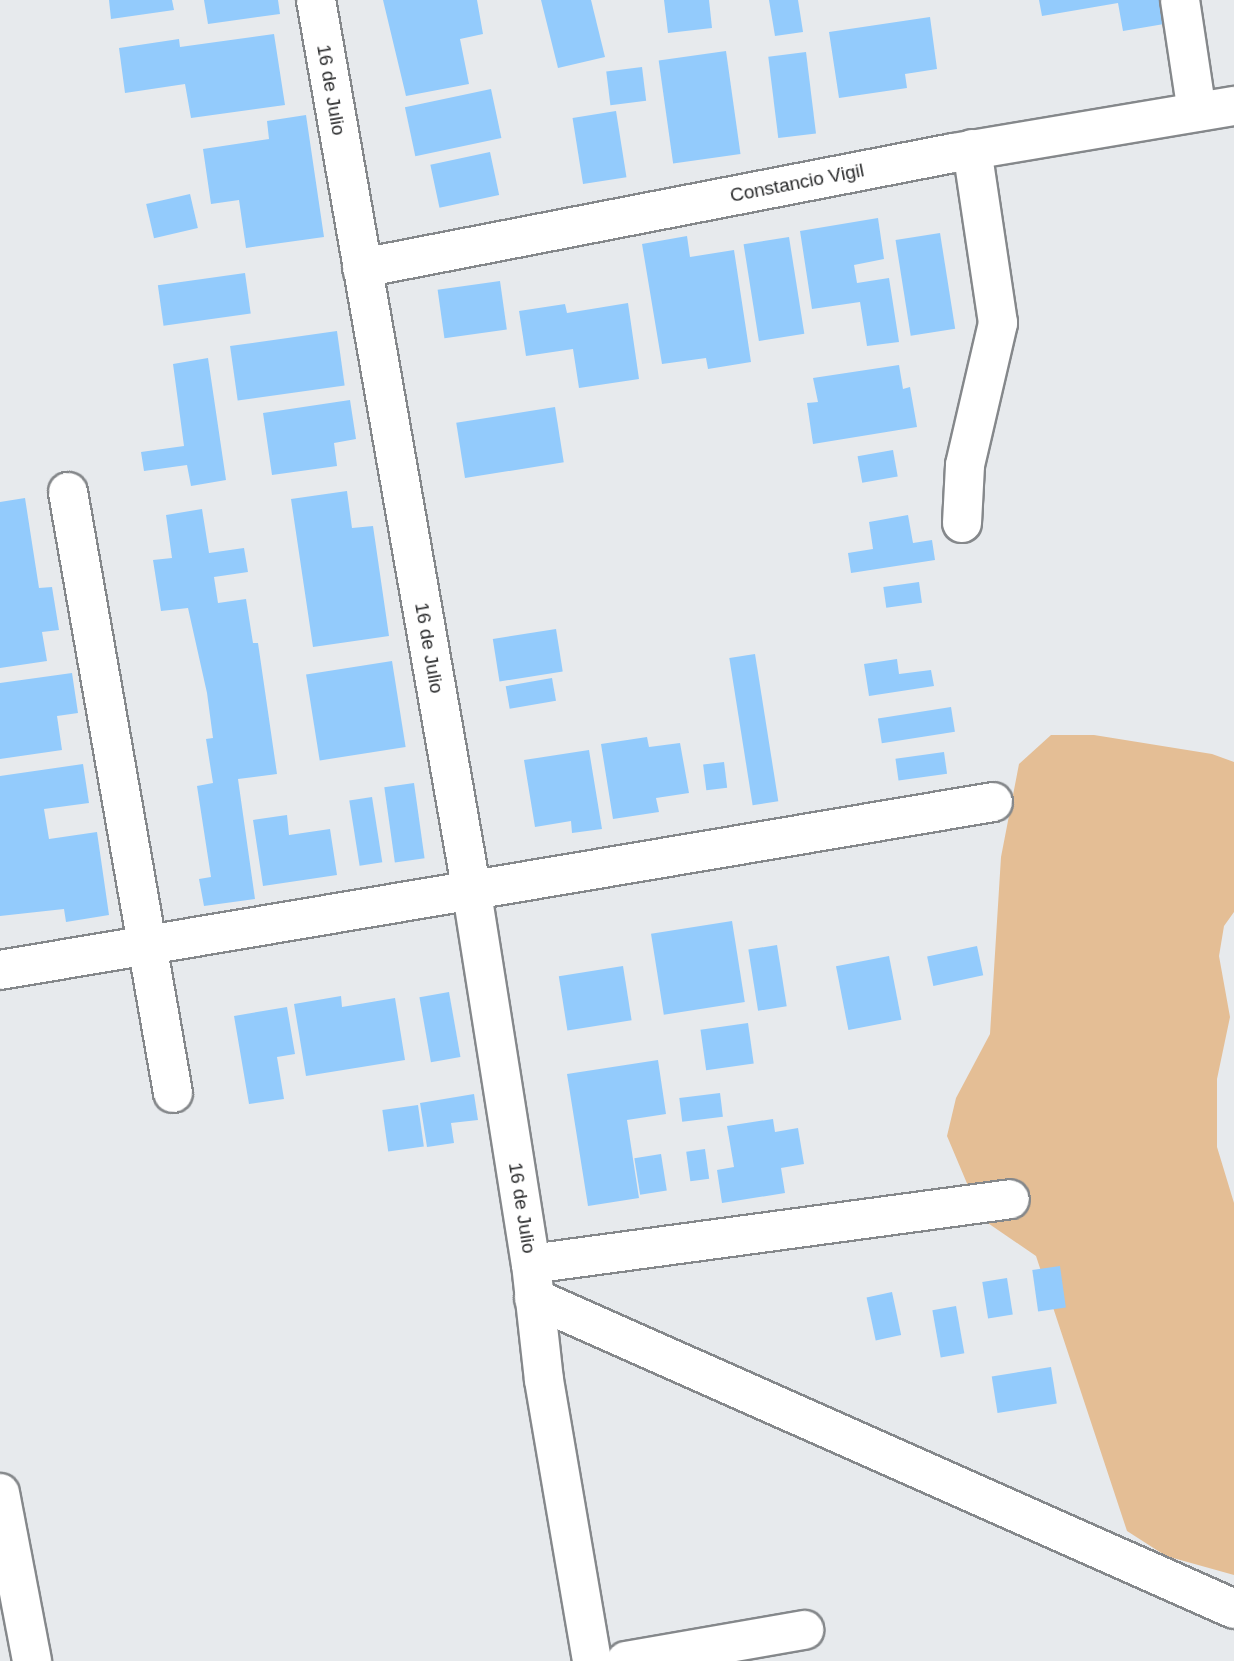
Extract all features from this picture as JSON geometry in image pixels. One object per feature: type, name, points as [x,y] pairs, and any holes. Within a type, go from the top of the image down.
[{"type":"street","name":"16 de Julio","points":[[316,0],[472,893],[533,1281],[544,1380],[592,1661]]},
{"type":"street","points":[[1180,0],[1197,112]]},
{"type":"street","name":"Constancio Vigil","points":[[362,268],[972,149],[1234,106]]},
{"type":"street","points":[[962,523],[965,465],[998,323],[972,149]]},
{"type":"street","points":[[68,492],[173,1093]]},
{"type":"street","points":[[0,970],[472,893],[993,803]]},
{"type":"street","points":[[533,1281],[1010,1199]]},
{"type":"street","points":[[533,1281],[1234,1609]]},
{"type":"street","points":[[0,1493],[32,1661]]},
{"type":"street","points":[[626,1661],[804,1630]]},
{"type":"shaded area","points":[[1051,735],[1094,735],[1212,754],[1234,762],[1234,912],[1224,926],[1219,956],[1230,1017],[1217,1079],[1217,1147],[1234,1203],[1234,1575],[1166,1556],[1127,1531],[1036,1256],[982,1219],[947,1136],[956,1098],[990,1034],[1001,857],[1019,764]]},
{"type":"building","points":[[109,0],[172,0],[174,10],[111,19]]},
{"type":"building","points":[[204,0],[278,0],[280,14],[208,24]]},
{"type":"building","points":[[383,0],[477,0],[483,34],[460,39],[469,84],[406,96]]},
{"type":"building","points":[[541,0],[591,0],[605,57],[558,68]]},
{"type":"building","points":[[664,0],[709,0],[712,28],[668,33]]},
{"type":"building","points":[[769,0],[798,0],[803,32],[775,36]]},
{"type":"building","points":[[1039,0],[1160,0],[1164,24],[1123,31],[1118,3],[1042,16]]},
{"type":"building","points":[[930,17],[937,69],[905,74],[907,88],[839,98],[829,32]]},
{"type":"building","points":[[274,34],[285,105],[191,118],[185,84],[125,93],[119,48],[179,39],[180,47]]},
{"type":"building","points":[[726,51],[740,154],[673,163],[659,60]]},
{"type":"building","points":[[806,52],[816,133],[778,138],[768,57]]},
{"type":"building","points":[[642,67],[646,101],[610,105],[606,71]]},
{"type":"building","points":[[491,89],[501,138],[415,156],[405,107]]},
{"type":"building","points":[[616,111],[626,177],[583,184],[573,118]]},
{"type":"building","points":[[306,115],[324,237],[246,248],[239,200],[211,204],[203,149],[269,139],[267,121]]},
{"type":"building","points":[[490,152],[499,195],[439,208],[430,165]]},
{"type":"building","points":[[190,194],[198,228],[154,238],[146,204]]},
{"type":"building","points":[[878,218],[884,259],[854,265],[857,283],[889,278],[899,342],[867,346],[860,302],[812,309],[800,231]]},
{"type":"building","points":[[940,233],[955,329],[911,336],[896,240]]},
{"type":"building","points":[[687,236],[690,257],[734,250],[751,362],[708,369],[706,358],[662,364],[642,244]]},
{"type":"building","points":[[789,237],[804,334],[759,341],[744,244]]},
{"type":"building","points":[[245,273],[251,314],[164,326],[158,285]]},
{"type":"building","points":[[500,281],[507,330],[444,338],[438,290]]},
{"type":"building","points":[[628,303],[639,379],[579,388],[573,349],[526,356],[519,311],[565,304],[567,313]]},
{"type":"building","points":[[337,331],[345,385],[238,400],[230,346]]},
{"type":"building","points":[[208,358],[226,480],[191,486],[187,465],[144,471],[141,452],[184,446],[173,364]]},
{"type":"building","points":[[899,365],[903,389],[910,387],[917,427],[813,444],[807,403],[818,402],[813,378]]},
{"type":"building","points":[[350,400],[356,439],[334,443],[337,466],[272,475],[263,413]]},
{"type":"building","points":[[555,407],[564,462],[465,478],[456,423]]},
{"type":"building","points":[[893,450],[898,477],[862,483],[858,456]]},
{"type":"building","points":[[347,491],[352,528],[373,526],[389,636],[313,647],[291,499]]},
{"type":"building","points":[[25,498],[39,588],[52,587],[59,630],[42,632],[47,661],[0,668],[0,502]]},
{"type":"building","points":[[202,509],[209,553],[244,548],[248,572],[214,577],[218,603],[246,599],[253,643],[258,643],[277,774],[238,779],[255,899],[204,906],[199,879],[211,877],[197,786],[213,783],[206,739],[213,738],[207,693],[188,608],[161,611],[153,560],[172,558],[166,515]]},
{"type":"building","points":[[908,515],[913,543],[932,540],[935,560],[851,573],[848,553],[873,549],[869,522]]},
{"type":"building","points":[[919,582],[922,603],[886,608],[883,587]]},
{"type":"building","points":[[556,629],[563,671],[500,681],[493,639]]},
{"type":"building","points":[[755,654],[778,801],[753,805],[729,658]]},
{"type":"building","points":[[897,659],[899,674],[931,670],[934,686],[869,696],[864,664]]},
{"type":"building","points":[[392,661],[406,747],[320,761],[306,675]]},
{"type":"building","points":[[72,673],[78,713],[57,716],[62,750],[0,759],[0,683]]},
{"type":"building","points":[[552,678],[556,701],[510,709],[506,686]]},
{"type":"building","points":[[951,707],[955,732],[882,743],[878,719]]},
{"type":"building","points":[[647,737],[649,747],[680,743],[689,793],[656,798],[659,812],[613,819],[601,744]]},
{"type":"building","points":[[589,750],[602,829],[572,833],[571,821],[535,827],[524,760]]},
{"type":"building","points":[[944,752],[947,774],[899,781],[895,759]]},
{"type":"building","points":[[724,762],[727,788],[706,790],[703,765]]},
{"type":"building","points":[[83,764],[89,803],[44,809],[49,839],[97,832],[109,915],[66,922],[64,909],[0,916],[0,776]]},
{"type":"building","points":[[414,783],[425,858],[395,862],[384,787]]},
{"type":"building","points":[[372,797],[382,862],[360,866],[349,801]]},
{"type":"building","points":[[287,815],[289,835],[330,829],[337,875],[263,886],[253,820]]},
{"type":"building","points":[[732,921],[745,1002],[664,1015],[651,934]]},
{"type":"building","points":[[777,945],[787,1006],[758,1011],[748,950]]},
{"type":"building","points":[[977,946],[983,975],[933,986],[927,957]]},
{"type":"building","points":[[889,956],[901,1020],[848,1030],[836,966]]},
{"type":"building","points":[[623,966],[632,1020],[567,1030],[559,976]]},
{"type":"building","points":[[449,992],[460,1057],[431,1062],[419,997]]},
{"type":"building","points":[[341,996],[342,1007],[395,998],[405,1060],[306,1076],[294,1004]]},
{"type":"building","points":[[287,1007],[295,1054],[277,1057],[284,1099],[249,1104],[234,1016]]},
{"type":"building","points":[[748,1023],[754,1064],[706,1070],[700,1030]]},
{"type":"building","points":[[658,1060],[666,1114],[627,1120],[639,1198],[588,1206],[567,1074]]},
{"type":"building","points":[[720,1093],[723,1117],[682,1122],[679,1098]]},
{"type":"building","points":[[474,1094],[478,1120],[451,1123],[454,1143],[427,1147],[420,1103]]},
{"type":"building","points":[[418,1105],[424,1147],[388,1152],[382,1110]]},
{"type":"building","points":[[773,1119],[775,1132],[798,1128],[804,1164],[781,1168],[785,1193],[722,1203],[717,1170],[734,1167],[727,1126]]},
{"type":"building","points":[[705,1149],[709,1179],[690,1181],[686,1152]]},
{"type":"building","points":[[661,1154],[667,1191],[640,1195],[634,1158]]},
{"type":"building","points":[[1060,1266],[1066,1308],[1038,1311],[1032,1270]]},
{"type":"building","points":[[1007,1278],[1013,1315],[988,1318],[982,1282]]},
{"type":"building","points":[[892,1292],[901,1335],[876,1340],[867,1297]]},
{"type":"building","points":[[956,1306],[964,1353],[941,1357],[932,1310]]},
{"type":"building","points":[[1051,1367],[1057,1404],[998,1413],[992,1376]]}]
